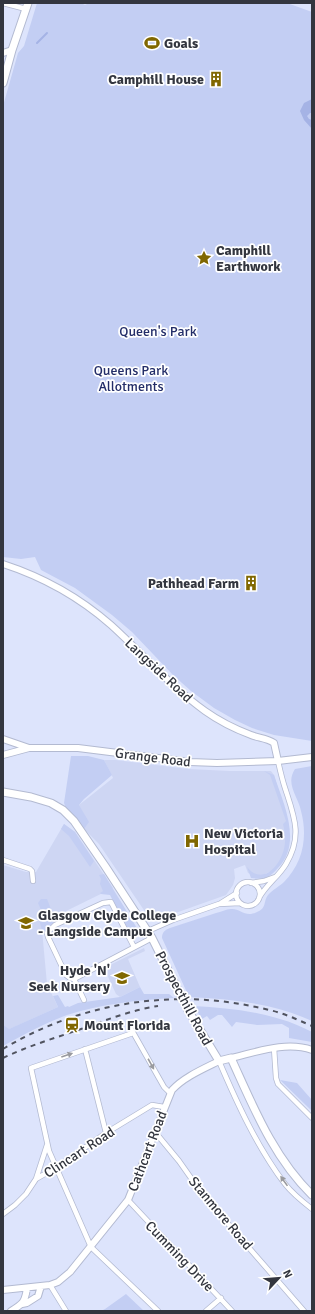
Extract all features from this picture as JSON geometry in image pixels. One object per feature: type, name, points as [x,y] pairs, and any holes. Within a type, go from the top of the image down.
[{"type":"main road","points":[[3,83],[12,50],[27,6]]},
{"type":"main road","name":"Prospecthill Road","points":[[3,792],[44,801],[63,810],[68,815],[91,845],[148,931],[188,1010],[219,1061]]},
{"type":"main road","points":[[231,1058],[257,1117],[282,1159],[300,1184],[312,1195]]},
{"type":"main road","name":"Cathcart Road","points":[[219,1061],[231,1058]]},
{"type":"street","points":[[3,3],[27,6]]},
{"type":"street","points":[[3,53],[12,50]]},
{"type":"street","name":"Langside Road","points":[[3,564],[48,582],[88,607],[125,639],[181,693],[206,712],[234,729],[274,743],[278,761]]},
{"type":"street","name":"Grange Road","points":[[3,739],[29,748]]},
{"type":"street","name":"Grange Road","points":[[3,755],[29,748],[78,748],[190,762],[217,763],[278,761]]},
{"type":"street","points":[[219,904],[240,903],[251,906],[258,901],[290,857],[296,830],[294,814],[283,782],[278,761],[312,757]]},
{"type":"street","points":[[3,860],[30,869],[32,871],[34,881]]},
{"type":"street","points":[[240,903],[237,893],[240,886],[243,884],[264,881],[276,876]]},
{"type":"street","points":[[251,883],[257,887],[260,894],[259,898]]},
{"type":"street","points":[[148,931],[173,920],[219,904],[237,893]]},
{"type":"street","points":[[84,1000],[74,979],[66,975],[47,933],[55,925],[103,903],[111,902],[134,947]]},
{"type":"street","points":[[74,979],[152,938]]},
{"type":"street","points":[[130,1027],[164,1087],[170,1093]]},
{"type":"street","points":[[134,1033],[31,1068],[49,1151],[91,1247],[158,1311]]},
{"type":"street","name":"Cathcart Road","points":[[231,1058],[274,1048],[291,1046],[312,1050]]},
{"type":"street","points":[[274,1048],[276,1078],[278,1084],[312,1118]]},
{"type":"street","points":[[85,1049],[106,1133]]},
{"type":"street","points":[[219,1061],[232,1092],[268,1158],[286,1185],[312,1209]]},
{"type":"street","name":"Cathcart Road","points":[[3,1290],[50,1285],[58,1282],[70,1272],[128,1200],[170,1093],[177,1085],[198,1071],[219,1061]]},
{"type":"street","name":"Clincart Road","points":[[3,1214],[26,1194],[36,1179],[152,1105],[164,1107]]},
{"type":"street","name":"Stanmore Road","points":[[155,1132],[175,1156],[203,1195],[304,1311]]},
{"type":"street","points":[[36,1179],[47,1144]]},
{"type":"street","name":"Cumming Drive","points":[[128,1200],[232,1311]]},
{"type":"street","points":[[50,1285],[66,1311]]},
{"type":"street","points":[[11,1311],[38,1296],[41,1286]]},
{"type":"street","points":[[22,1304],[26,1298],[27,1288]]},
{"type":"street","points":[[206,1311],[221,1298]]},
{"type":"shaded area","points":[[312,99],[312,113],[307,116],[312,120],[312,129],[304,120],[300,111],[304,103]]},
{"type":"shaded area","name":"New Victoria Hospital","points":[[104,760],[116,760],[188,769],[271,771],[274,775],[289,826],[287,850],[275,869],[259,877],[248,873],[245,865],[234,869],[235,878],[233,885],[226,895],[153,921],[150,919],[99,844],[84,829],[79,805],[113,778]]},
{"type":"shaded area","name":"Glasgow Clyde College - Langside Campus","points":[[64,824],[75,832],[113,888],[58,915],[42,930],[47,984],[58,1007],[3,1032],[3,865],[26,872],[36,872]]},
{"type":"shaded area","name":"Hyde 'N' Seek Nursery","points":[[144,948],[145,951],[128,959],[140,987],[120,997],[116,994],[104,968]]},
{"type":"green space","name":"Queen's Park","points":[[37,3],[81,3],[85,5],[89,3],[287,3],[312,12],[312,741],[274,735],[252,728],[214,708],[173,675],[132,632],[112,615],[75,588],[41,570],[35,557],[21,559],[3,557],[3,106],[18,53],[24,46]]},
{"type":"green space","points":[[71,756],[88,756],[104,760],[112,775],[79,805],[89,822],[84,829],[66,808],[64,803]]},
{"type":"green space","points":[[312,766],[312,1021],[282,1010],[252,1003],[189,997],[162,938],[163,933],[165,930],[170,928],[227,909],[234,909],[253,914],[264,907],[268,895],[284,882],[296,867],[300,858],[304,840],[303,821],[291,780],[295,769]]},
{"type":"green space","points":[[264,771],[274,775],[286,810],[290,835],[289,846],[285,858],[278,868],[266,878],[256,879],[251,878],[247,867],[259,875],[270,872],[279,862],[285,843],[283,824],[286,821],[270,775]]},
{"type":"green space","points":[[64,824],[75,832],[94,861],[90,867],[69,836],[61,829]]},
{"type":"green space","points":[[104,874],[143,938],[141,938],[136,929],[129,933],[110,895],[100,893],[103,891],[100,884],[101,879],[99,875]]},
{"type":"green space","points":[[41,899],[47,899],[53,914],[57,919],[44,932],[38,916],[41,915],[41,910],[38,903]]},
{"type":"green space","points":[[140,987],[144,994],[169,994],[174,998],[120,1003],[80,1011],[67,1015],[26,1033],[3,1046],[3,1025],[9,1029],[58,1007],[53,996],[58,995],[65,1007],[69,1007],[78,1003],[120,997]]},
{"type":"green space","points":[[194,1006],[248,1011],[284,1020],[312,1032],[312,1042],[289,1038],[289,1028],[282,1024],[257,1025],[236,1022],[232,1027],[222,1015],[218,1015],[210,1020],[207,1016],[202,1019]]},
{"type":"green space","points":[[280,1080],[297,1083],[312,1100],[312,1111]]},
{"type":"green space","points":[[126,1294],[144,1311],[101,1311],[105,1309]]},
{"type":"waterway","points":[[37,43],[47,33]]},
{"type":"railway","points":[[3,1049],[66,1019],[132,1003],[166,1000],[201,1000],[235,1003],[280,1013],[312,1026]]},
{"type":"railway","points":[[3,1058],[32,1046],[109,1019],[158,1006]]},
{"type":"place","name":"Goals","points":[[152,43]]},
{"type":"place","name":"Camphill House","points":[[216,79]]},
{"type":"place","name":"Camphill Earthwork","points":[[204,258]]},
{"type":"place","name":"Pathhead Farm","points":[[251,583]]},
{"type":"place","name":"New Victoria Hospital","points":[[192,841]]},
{"type":"place","name":"Glasgow Clyde College - Langside Campus","points":[[26,923]]},
{"type":"place","name":"Hyde 'N' Seek Nursery","points":[[122,978]]},
{"type":"place","name":"Mount Florida","points":[[72,1025]]},
{"type":"park label","name":"Queens Park Allotments","points":[[131,378]]}]
